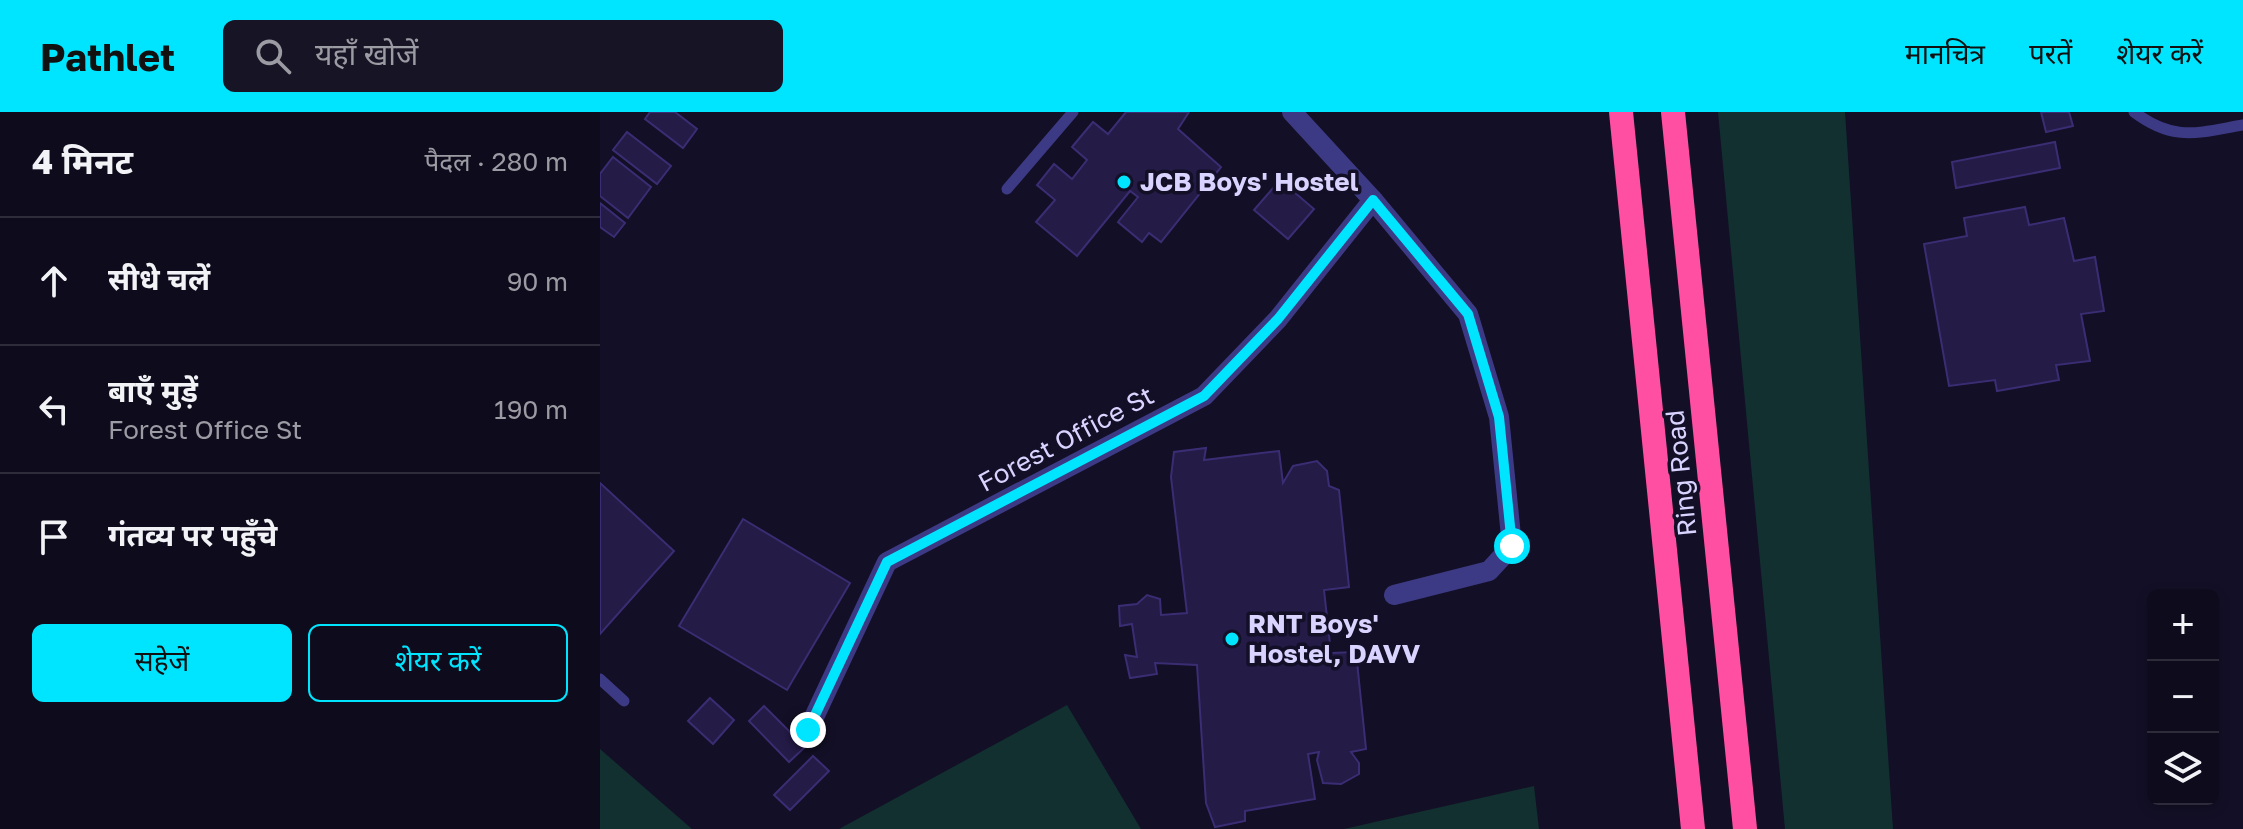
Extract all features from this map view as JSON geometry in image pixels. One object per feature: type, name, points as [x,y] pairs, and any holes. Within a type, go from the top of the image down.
[{"type":"highway","name":"Ring Road","points":[[1621,112],[1693,829]]},
{"type":"highway","name":"Ring Road","points":[[1673,112],[1745,829]]},
{"type":"street","points":[[1292,112],[1373,200],[1468,314],[1499,417],[1512,546],[1489,571],[1394,595]]},
{"type":"street","name":"Forest Office St","points":[[808,730],[887,562],[1204,396],[1278,319],[1373,200]]},
{"type":"lane","points":[[1007,189],[1073,112]]},
{"type":"lane","points":[[2134,112],[2155,129],[2190,134],[2243,125]]},
{"type":"lane","points":[[600,679],[624,701]]},
{"type":"green space","points":[[1718,112],[1845,112],[1893,829],[1785,829]]},
{"type":"green space","points":[[1067,705],[1141,829],[839,829]]},
{"type":"green space","points":[[600,749],[692,829],[600,829]]},
{"type":"green space","points":[[1534,786],[1539,829],[1344,829]]},
{"type":"building","points":[[650,112],[675,112],[697,129],[683,148],[645,119]]},
{"type":"building","name":"JCB Boys' Hostel","points":[[1126,112],[1189,112],[1178,129],[1221,167],[1161,242],[1149,233],[1142,242],[1118,222],[1138,197],[1130,191],[1077,256],[1036,222],[1055,200],[1037,185],[1054,164],[1072,179],[1087,160],[1072,147],[1093,122],[1108,134]]},
{"type":"building","points":[[2041,112],[2069,112],[2073,126],[2046,132]]},
{"type":"building","points":[[627,132],[671,166],[657,184],[613,150]]},
{"type":"building","points":[[2055,142],[2060,168],[1956,188],[1952,162]]},
{"type":"building","points":[[613,157],[651,187],[628,218],[600,196],[600,174]]},
{"type":"building","points":[[1280,180],[1314,209],[1288,239],[1254,210]]},
{"type":"building","points":[[600,203],[625,223],[614,237],[600,227]]},
{"type":"building","points":[[2025,207],[2029,225],[2064,218],[2074,261],[2095,257],[2104,311],[2081,314],[2090,361],[2056,365],[2059,380],[1997,391],[1995,380],[1949,386],[1924,244],[1967,236],[1964,218]]},
{"type":"building","name":"RNT Boys' Hostel, DAVV","points":[[1206,448],[1204,460],[1279,451],[1283,483],[1293,466],[1317,461],[1327,471],[1329,486],[1339,490],[1349,587],[1324,590],[1331,653],[1356,652],[1366,749],[1351,752],[1359,763],[1359,774],[1341,784],[1323,783],[1317,760],[1319,752],[1308,754],[1315,799],[1245,811],[1245,821],[1215,827],[1206,803],[1197,665],[1155,663],[1157,674],[1130,678],[1125,655],[1137,657],[1132,624],[1120,626],[1119,606],[1137,604],[1147,595],[1160,599],[1161,615],[1187,613],[1171,477],[1174,452]]},
{"type":"building","points":[[600,483],[674,551],[600,634]]},
{"type":"building","points":[[743,519],[850,583],[787,690],[679,626]]},
{"type":"building","points":[[710,698],[734,720],[713,744],[688,721]]},
{"type":"building","points":[[764,706],[805,747],[789,762],[749,721]]},
{"type":"building","points":[[813,756],[829,771],[790,810],[774,795]]},
{"type":"place","name":"JCB Boys' Hostel","points":[[1124,182]]},
{"type":"place","name":"RNT Boys' Hostel, DAVV","points":[[1232,639]]},
{"type":"route","points":[[808,730],[887,562],[1204,396],[1278,319],[1373,200],[1468,314],[1499,417],[1512,546]]}]
